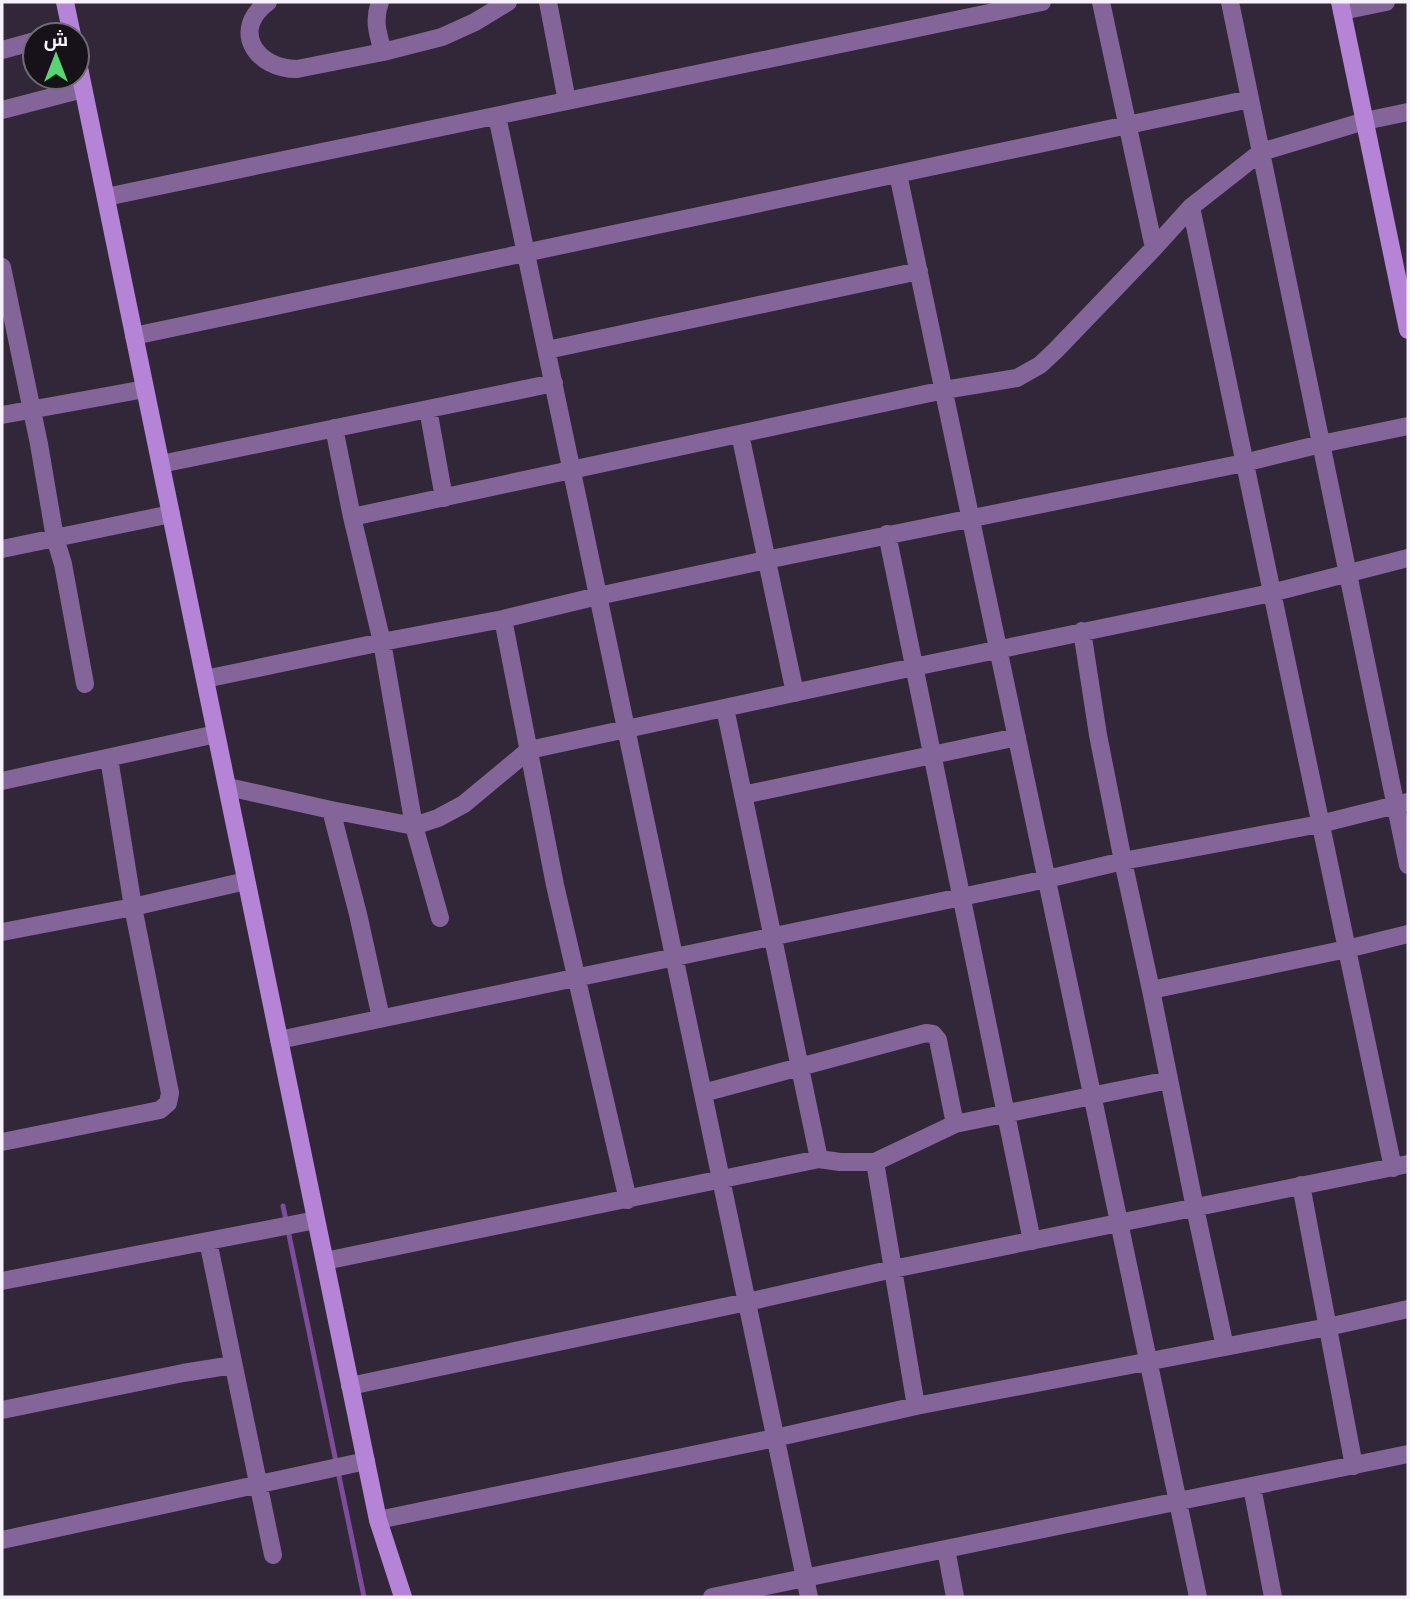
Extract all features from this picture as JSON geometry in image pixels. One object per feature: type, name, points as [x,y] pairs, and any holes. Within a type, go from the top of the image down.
[{"type":"street","points":[[65,2],[67,21]]},
{"type":"street","points":[[268,2],[255,16],[250,28],[250,40],[256,52],[271,65],[284,69],[297,69],[383,52],[442,37],[475,22],[508,2]]},
{"type":"street","points":[[380,2],[376,14],[383,52]]},
{"type":"street","points":[[548,2],[567,101]]},
{"type":"street","points":[[106,197],[1042,2]]},
{"type":"street","points":[[1101,2],[1154,248]]},
{"type":"street","points":[[1230,2],[1348,575],[1402,804],[1408,865]]},
{"type":"street","points":[[1386,2],[1341,7],[1365,121],[1401,262],[1408,330]]},
{"type":"street","points":[[2,50],[21,45]]},
{"type":"street","points":[[2,110],[75,91]]},
{"type":"street","points":[[83,91],[378,1520],[403,1597]]},
{"type":"street","points":[[134,336],[1250,99]]},
{"type":"street","points":[[352,517],[944,390],[1017,378],[1040,365],[1191,207],[1261,152],[1365,121],[1408,112]]},
{"type":"street","points":[[497,116],[809,1597]]},
{"type":"street","points":[[898,174],[1198,1597]]},
{"type":"street","points":[[350,1386],[893,1269],[1401,1166],[1347,949],[1191,207]]},
{"type":"street","points":[[2,267],[39,444],[55,538],[64,564],[85,684]]},
{"type":"street","points":[[547,350],[919,271]]},
{"type":"street","points":[[160,464],[554,383]]},
{"type":"street","points":[[2,415],[145,389]]},
{"type":"street","points":[[428,409],[444,498]]},
{"type":"street","points":[[205,679],[503,619],[765,560],[1244,463],[1408,426]]},
{"type":"street","points":[[334,428],[382,642],[414,826],[440,918]]},
{"type":"street","points":[[740,435],[795,692]]},
{"type":"street","points":[[2,549],[171,514]]},
{"type":"street","points":[[887,534],[1032,1241]]},
{"type":"street","points":[[228,787],[414,826],[438,818],[464,804],[529,750],[1271,593],[1408,558]]},
{"type":"street","points":[[503,619],[555,885],[628,1200]]},
{"type":"street","points":[[1082,631],[1098,735],[1225,1347]]},
{"type":"street","points":[[725,708],[819,1159]]},
{"type":"street","points":[[2,781],[216,734]]},
{"type":"street","points":[[743,795],[1017,737]]},
{"type":"street","points":[[2,1142],[160,1110],[168,1103],[170,1093],[133,907],[109,758]]},
{"type":"street","points":[[279,1040],[1047,879],[1123,860],[1320,824],[1402,804]]},
{"type":"street","points":[[331,810],[381,1018]]},
{"type":"street","points":[[2,932],[133,907],[246,881]]},
{"type":"street","points":[[1151,990],[1408,934]]},
{"type":"street","points":[[703,1093],[926,1033],[933,1034],[937,1040],[955,1124]]},
{"type":"street","points":[[324,1261],[819,1159],[840,1162],[875,1161],[955,1124],[1170,1080]]},
{"type":"street","points":[[875,1161],[916,1406]]},
{"type":"street","points":[[1301,1185],[1354,1466]]},
{"type":"street","points":[[2,1281],[316,1220]]},
{"type":"street","points":[[208,1241],[272,1555]]},
{"type":"street","points":[[378,1520],[916,1406],[1328,1327],[1408,1309]]},
{"type":"street","points":[[2,1410],[233,1365]]},
{"type":"street","points":[[712,1597],[1408,1454]]},
{"type":"street","points":[[2,1540],[366,1461]]},
{"type":"street","points":[[1252,1487],[1273,1597]]},
{"type":"street","points":[[946,1549],[955,1597]]},
{"type":"waterway","points":[[283,1206],[364,1597]]}]
